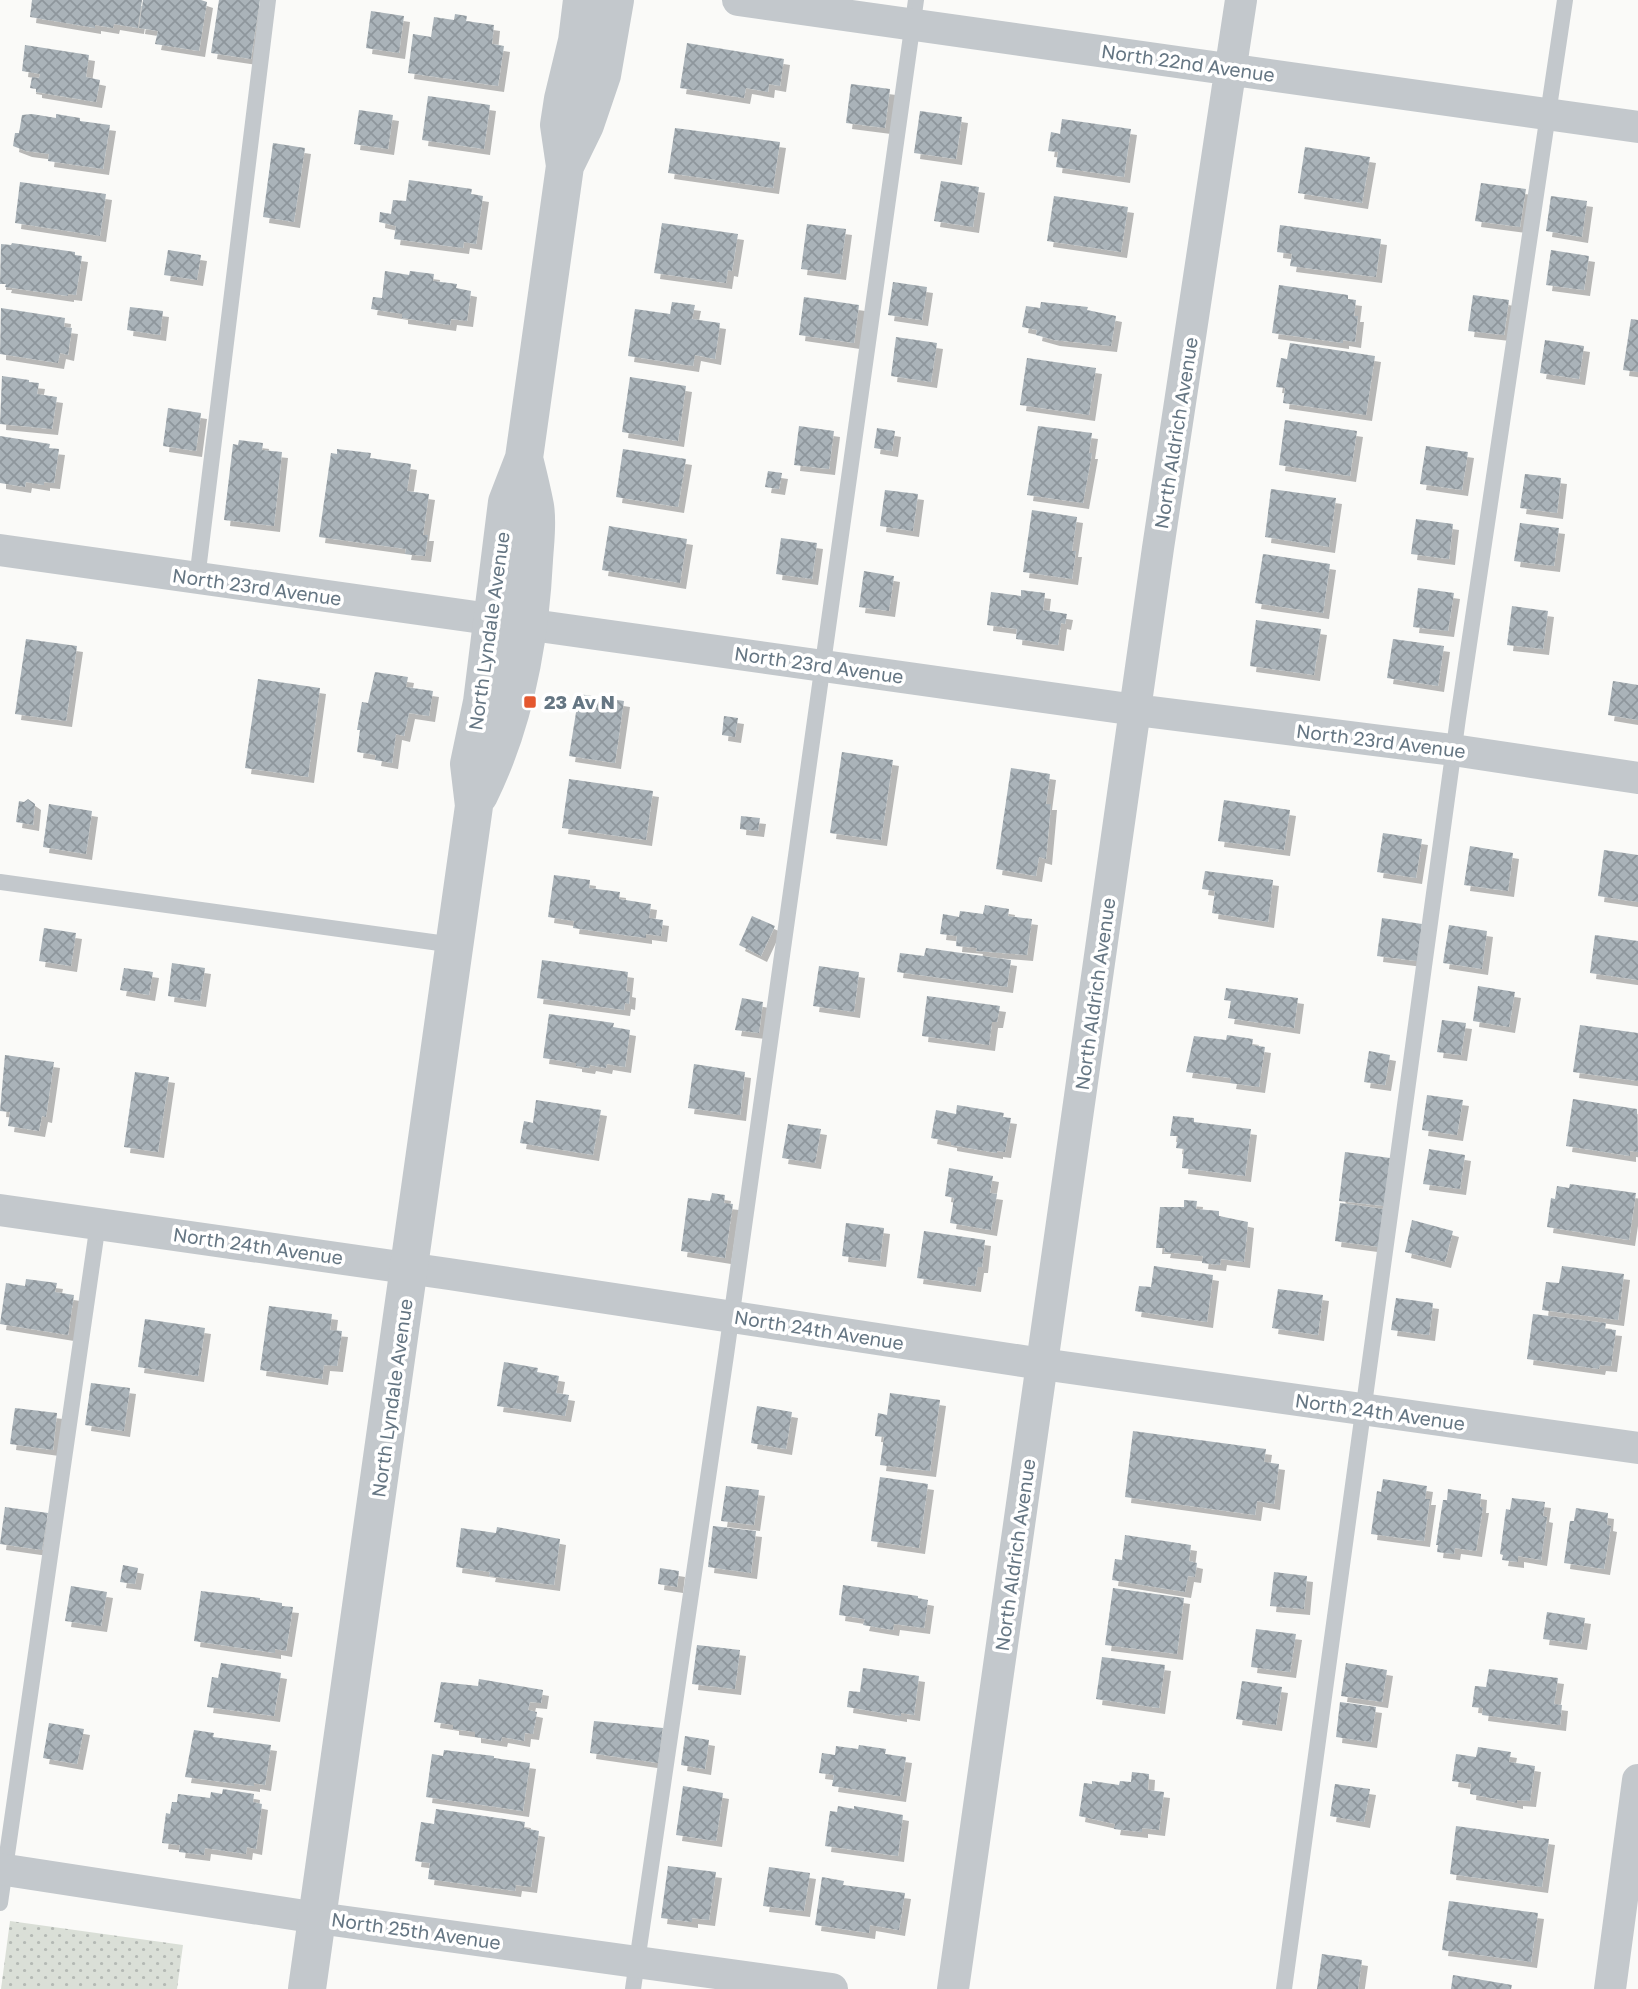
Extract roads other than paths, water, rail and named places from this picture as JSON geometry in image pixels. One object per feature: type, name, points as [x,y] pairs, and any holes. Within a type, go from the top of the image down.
[{"type":"street","name":"North Lyndale Avenue","points":[[307,1989],[411,1268],[474,806],[495,763],[520,672],[510,622],[533,575],[535,507],[524,458],[565,166],[559,125],[577,41],[582,0]]},
{"type":"street","name":"North Lyndale Avenue","points":[[565,166],[585,125],[602,75],[615,0]]},
{"type":"street","name":"North 22nd Avenue","points":[[738,0],[914,12],[1232,69],[1638,127]]},
{"type":"street","name":"North Aldrich Avenue","points":[[953,1989],[1158,548],[1241,0]]},
{"type":"street","name":"North 23rd Avenue","points":[[0,550],[1136,710],[1453,750],[1638,778]]},
{"type":"street","name":"North 24th Avenue","points":[[0,1210],[411,1268],[1042,1364],[1638,1448]]},
{"type":"street","points":[[1610,1989],[1638,1780]]},
{"type":"street","name":"North 25th Avenue","points":[[2,1869],[318,1918],[635,1975],[832,1989]]},
{"type":"lane","points":[[197,579],[268,0]]},
{"type":"lane","points":[[1284,1989],[1453,750],[1565,0]]},
{"type":"lane","points":[[635,1975],[732,1317],[914,12]]},
{"type":"lane","points":[[0,882],[454,945]]},
{"type":"lane","points":[[0,1903],[2,1869],[98,1223]]},
{"type":"place","name":"23 Av N","points":[[530,702]]}]
